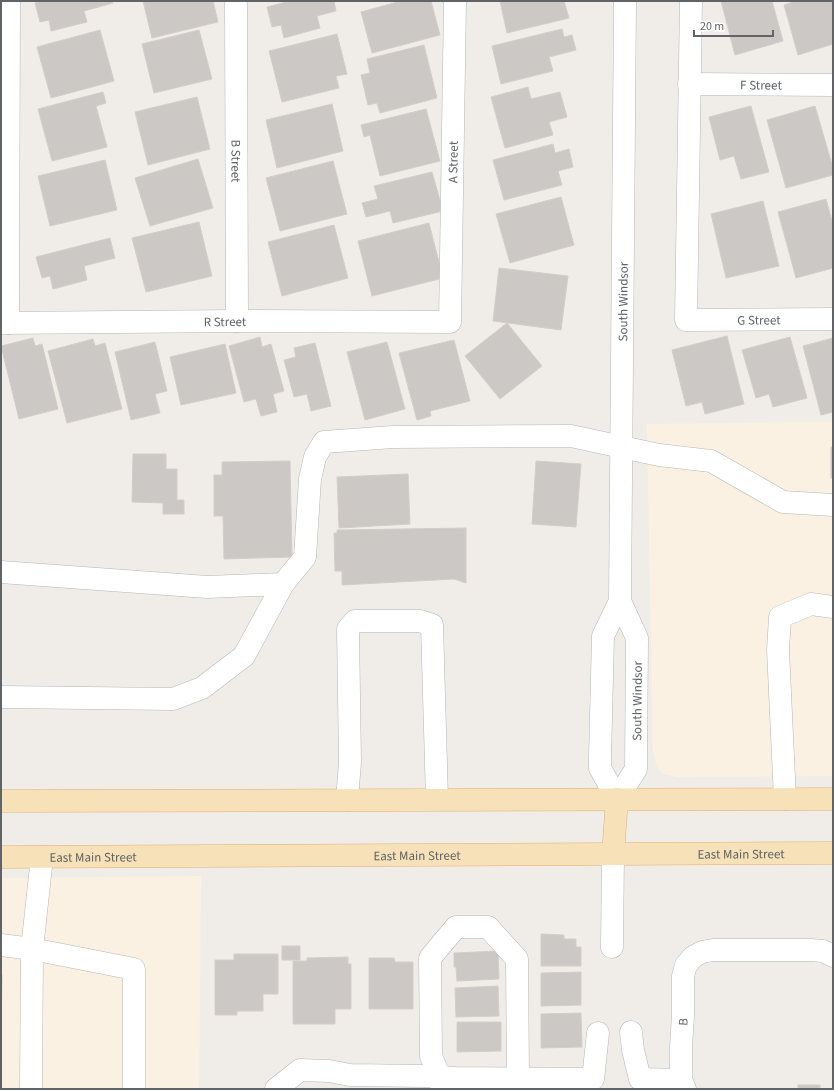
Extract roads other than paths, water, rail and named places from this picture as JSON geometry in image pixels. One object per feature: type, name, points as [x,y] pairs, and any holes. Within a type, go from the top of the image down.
[{"type":"main road","name":"South Windsor","points":[[613,854],[617,799]]},
{"type":"main road","points":[[1,801],[833,799]]},
{"type":"main road","name":"East Main Street","points":[[1,857],[833,853]]},
{"type":"street","points":[[5,323],[9,1]]},
{"type":"street","name":"B Street","points":[[236,1],[237,321]]},
{"type":"street","name":"A Street","points":[[450,322],[455,1]]},
{"type":"street","name":"South Windsor","points":[[620,601],[603,636],[600,758],[600,768],[617,799],[636,769],[637,638],[620,601],[624,1]]},
{"type":"street","points":[[689,84],[691,1]]},
{"type":"street","name":"F Street","points":[[689,84],[833,85]]},
{"type":"street","name":"G Street","points":[[689,84],[686,320],[833,319]]},
{"type":"street","name":"R Street","points":[[5,323],[237,321],[450,322]]},
{"type":"street","points":[[1,698],[173,699],[202,688],[244,656],[283,584],[305,558],[310,479],[315,457],[324,442],[393,437],[571,436],[659,455],[711,461],[783,502],[833,505]]},
{"type":"street","points":[[1,572],[207,587],[283,584]]},
{"type":"street","points":[[784,799],[778,650],[780,617],[811,604],[833,607]]},
{"type":"street","points":[[347,800],[350,762],[348,629],[355,621],[420,621],[432,625],[437,799]]},
{"type":"street","points":[[612,947],[613,854]]},
{"type":"street","points":[[31,1089],[32,949],[42,857]]},
{"type":"street","points":[[441,1083],[431,1056],[430,958],[456,927],[488,927],[517,959],[518,1078]]},
{"type":"street","points":[[1,945],[32,949],[134,969],[134,1089]]},
{"type":"street","name":"B","points":[[683,1085],[681,1047],[684,1015],[684,976],[686,965],[693,957],[702,952],[713,950],[811,950],[823,951],[833,956]]},
{"type":"street","points":[[631,1032],[633,1050],[640,1079],[683,1085]]},
{"type":"street","points":[[276,1089],[300,1070],[329,1071],[350,1075],[411,1075],[441,1083],[518,1078],[593,1079],[598,1033]]}]
